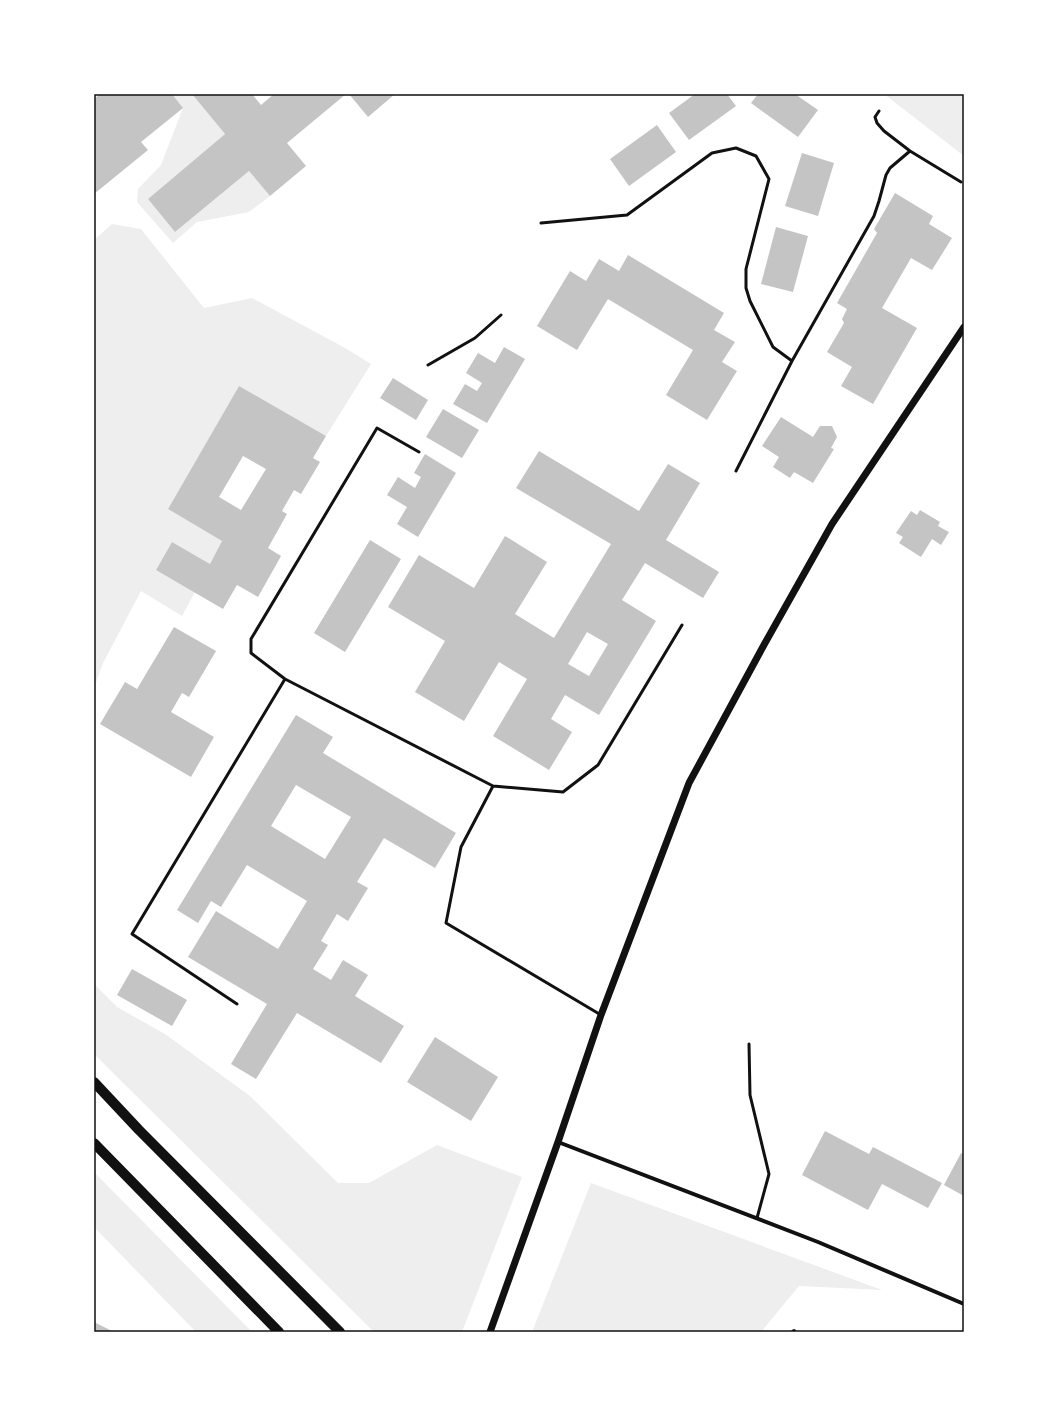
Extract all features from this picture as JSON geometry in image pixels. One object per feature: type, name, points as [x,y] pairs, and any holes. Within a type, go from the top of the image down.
[{"type":"main road","points":[[94,1082],[139,1130],[340,1332]]},
{"type":"main road","points":[[94,1143],[279,1332]]},
{"type":"street","points":[[490,1332],[558,1142],[601,1015],[688,783],[832,524],[964,327]]},
{"type":"street","points":[[558,1142],[818,1242],[964,1304]]},
{"type":"lane","points":[[880,111],[876,117],[877,123],[884,131],[910,151],[961,182]]},
{"type":"lane","points":[[541,222],[627,215],[712,153],[736,148],[756,156],[769,179],[746,269],[746,288],[750,301],[773,347],[792,361]]},
{"type":"lane","points":[[736,471],[792,361],[874,216],[880,201],[886,175],[890,168],[910,151]]},
{"type":"lane","points":[[428,365],[476,338],[501,315]]},
{"type":"lane","points":[[419,452],[377,428],[251,639],[251,653],[284,679],[493,786],[563,792],[598,765],[682,626]]},
{"type":"lane","points":[[237,1004],[132,934],[284,679]]},
{"type":"lane","points":[[493,786],[461,847],[446,924],[601,1015]]},
{"type":"lane","points":[[749,1044],[750,1095],[769,1174],[757,1218]]},
{"type":"shaded area","points":[[172,94],[192,94],[225,134],[148,199],[175,232],[249,171],[270,196],[249,212],[197,222],[173,243],[137,202],[138,189],[161,165],[183,108]]},
{"type":"shaded area","points":[[884,94],[964,94],[964,156]]},
{"type":"shaded area","points":[[112,224],[141,229],[204,308],[252,298],[347,349],[371,364],[326,436],[239,386],[168,509],[222,541],[210,564],[172,542],[156,570],[195,592],[182,616],[141,591],[103,663],[94,688],[94,240]]},
{"type":"shaded area","points":[[94,984],[117,1007],[165,1034],[250,1096],[338,1183],[369,1183],[437,1145],[522,1177],[462,1332],[374,1332],[94,1054]]},
{"type":"shaded area","points":[[94,1172],[252,1332],[196,1332],[94,1227]]},
{"type":"shaded area","points":[[591,1183],[882,1290],[799,1286],[761,1332],[532,1332]]},
{"type":"building","points":[[100,94],[172,94],[183,108],[141,142],[148,150],[94,194],[94,99]]},
{"type":"building","points":[[192,94],[252,94],[261,105],[274,94],[346,94],[287,143],[306,166],[270,196],[249,171],[175,232],[148,199],[225,134]]},
{"type":"building","points":[[349,94],[395,94],[368,117]]},
{"type":"building","points":[[695,94],[727,94],[736,106],[689,140],[669,113]]},
{"type":"building","points":[[758,94],[795,94],[818,110],[798,137],[751,103]]},
{"type":"building","points":[[657,125],[676,152],[629,186],[610,159]]},
{"type":"building","points":[[802,153],[834,163],[818,216],[785,206]]},
{"type":"building","points":[[895,193],[933,216],[929,224],[952,238],[932,270],[911,258],[882,308],[917,328],[873,404],[841,386],[852,367],[827,352],[844,323],[842,319],[847,309],[837,303],[877,233],[874,229]]},
{"type":"building","points":[[776,227],[808,236],[793,292],[761,284]]},
{"type":"building","points":[[628,255],[724,313],[714,330],[735,342],[722,362],[737,371],[707,420],[666,395],[693,350],[608,299],[577,350],[537,326],[570,271],[586,281],[599,259],[619,271]]},
{"type":"building","points":[[504,347],[525,359],[487,423],[453,404],[465,384],[477,391],[482,383],[466,373],[478,353],[495,363]]},
{"type":"building","points":[[393,378],[428,400],[416,420],[380,398]]},
{"type":"building","points":[[239,386],[326,436],[313,458],[320,462],[301,494],[294,490],[282,511],[287,514],[268,548],[281,556],[258,597],[237,585],[223,609],[156,570],[172,542],[210,564],[222,541],[168,509]],"holes":[[[243,456],[266,469],[241,510],[219,497]]]},
{"type":"building","points":[[443,409],[479,430],[462,458],[426,437]]},
{"type":"building","points":[[781,417],[813,437],[820,426],[832,426],[837,437],[831,448],[834,449],[813,483],[794,472],[790,478],[773,467],[779,457],[762,446]]},
{"type":"building","points":[[539,451],[639,511],[668,464],[700,483],[666,540],[719,572],[703,598],[645,563],[622,600],[656,621],[599,715],[565,695],[551,719],[572,732],[549,770],[493,736],[527,679],[499,662],[464,721],[415,692],[445,641],[388,607],[419,555],[474,588],[505,536],[547,562],[515,614],[554,638],[611,544],[516,488]],"holes":[[[587,632],[608,644],[589,676],[568,664]]]},
{"type":"building","points":[[425,454],[456,473],[418,537],[397,524],[407,507],[387,495],[398,477],[415,488],[421,477],[414,473]]},
{"type":"building","points":[[920,510],[940,522],[938,526],[949,532],[941,545],[932,539],[921,557],[899,543],[903,537],[896,533],[911,511],[917,515]]},
{"type":"building","points":[[370,540],[401,559],[345,652],[314,633]]},
{"type":"building","points":[[174,627],[216,651],[189,697],[182,693],[171,712],[214,737],[191,777],[100,724],[125,682],[137,689]]},
{"type":"building","points":[[296,715],[333,737],[323,753],[456,833],[435,868],[384,838],[357,882],[368,888],[348,921],[337,914],[321,941],[328,945],[313,969],[331,980],[343,960],[368,975],[355,996],[404,1026],[381,1063],[297,1013],[256,1079],[231,1064],[267,1004],[188,957],[216,911],[278,949],[307,901],[247,865],[221,907],[211,901],[198,923],[177,910]],"holes":[[[296,785],[351,817],[325,859],[271,826]]]},
{"type":"building","points":[[132,969],[187,1000],[172,1026],[117,995]]},
{"type":"building","points":[[435,1037],[498,1077],[471,1121],[407,1082]]},
{"type":"building","points":[[825,1131],[869,1154],[873,1147],[942,1183],[928,1208],[882,1184],[868,1210],[802,1175]]},
{"type":"building","points":[[961,1153],[964,1155],[964,1196],[944,1185]]},
{"type":"building","points":[[94,1322],[114,1332],[94,1332]]}]
